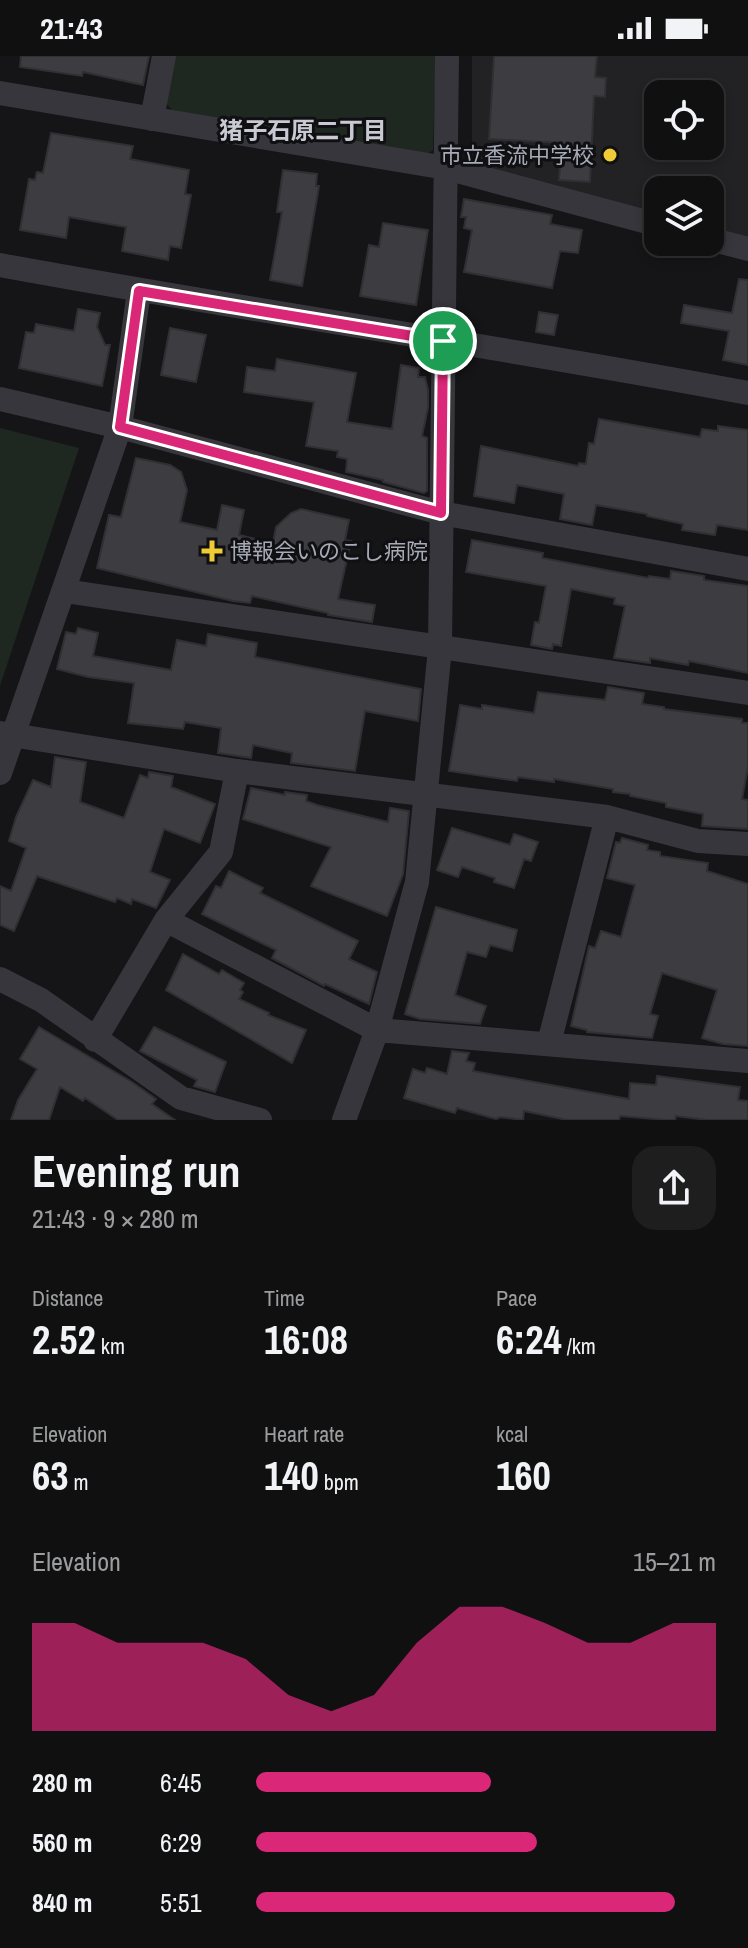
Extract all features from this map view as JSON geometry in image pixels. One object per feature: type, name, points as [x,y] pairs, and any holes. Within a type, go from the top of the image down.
[{"type":"street","points":[[152,119],[164,56]]},
{"type":"street","points":[[344,1120],[377,1030],[417,882],[440,648],[447,56]]},
{"type":"street","points":[[0,93],[446,168],[644,221]]},
{"type":"street","points":[[724,243],[748,249]]},
{"type":"street","points":[[0,265],[139,291],[607,366],[748,393]]},
{"type":"street","points":[[0,773],[6,735],[65,591],[120,427],[139,291]]},
{"type":"street","points":[[0,399],[120,427],[441,513],[748,569]]},
{"type":"street","points":[[65,591],[748,693]]},
{"type":"street","points":[[6,735],[237,771],[607,817],[698,841],[748,844]]},
{"type":"street","points":[[95,1040],[166,920],[221,852],[237,771]]},
{"type":"street","points":[[549,1043],[607,817]]},
{"type":"street","points":[[166,920],[377,1030],[748,1061]]},
{"type":"street","points":[[0,979],[41,1000],[181,1098],[260,1120]]},
{"type":"shaded area","points":[[173,56],[436,56],[433,150],[424,156],[175,114],[165,102]]},
{"type":"shaded area","name":"市立香流中学校","points":[[472,56],[748,56],[748,237],[724,231],[724,176],[644,176],[644,210],[472,165]]},
{"type":"shaded area","points":[[0,428],[79,448],[0,686]]},
{"type":"building","points":[[21,56],[149,56],[143,85],[83,72],[82,76],[20,67]]},
{"type":"building","points":[[494,56],[597,56],[595,77],[606,78],[605,97],[594,96],[590,182],[559,180],[562,143],[489,139]]},
{"type":"building","points":[[51,133],[133,146],[130,159],[189,170],[185,194],[191,195],[181,248],[170,246],[168,260],[122,251],[126,227],[69,217],[66,238],[20,230],[29,179],[35,180],[37,172],[43,173]]},
{"type":"building","points":[[283,170],[317,174],[316,186],[319,186],[302,286],[270,280],[282,212],[277,212]]},
{"type":"building","points":[[464,199],[552,215],[550,224],[582,230],[578,253],[560,251],[552,288],[464,272],[472,230],[464,228],[466,217],[461,217]]},
{"type":"building","points":[[383,223],[428,230],[416,305],[360,296],[369,245],[379,247]]},
{"type":"building","points":[[739,279],[748,280],[748,365],[723,360],[729,331],[681,323],[684,305],[732,313]]},
{"type":"building","points":[[78,309],[100,313],[97,327],[105,345],[110,345],[102,386],[19,368],[26,332],[34,333],[36,324],[74,331]]},
{"type":"building","points":[[539,312],[558,315],[554,335],[536,332]]},
{"type":"building","points":[[170,328],[206,335],[196,382],[161,375]]},
{"type":"building","points":[[277,359],[356,373],[347,422],[392,429],[401,365],[419,368],[418,377],[425,377],[428,390],[422,436],[427,438],[427,491],[424,493],[346,472],[347,459],[337,457],[338,451],[306,446],[314,402],[244,392],[247,367],[275,371]]},
{"type":"building","points":[[599,419],[700,437],[702,429],[718,431],[718,426],[748,430],[748,530],[717,525],[715,535],[682,530],[683,524],[596,505],[592,525],[560,519],[564,494],[517,485],[514,503],[474,496],[481,446],[578,466],[579,463],[586,464],[589,443],[594,444]]},
{"type":"building","points":[[136,458],[170,465],[181,472],[187,490],[180,522],[217,530],[222,505],[244,510],[239,535],[273,543],[276,527],[291,513],[301,509],[349,520],[345,540],[351,541],[338,599],[375,605],[372,622],[328,615],[252,596],[250,603],[233,601],[97,568],[109,515],[121,517]]},
{"type":"building","points":[[472,540],[543,553],[542,558],[648,578],[670,579],[671,571],[704,576],[704,580],[748,586],[748,673],[689,661],[688,665],[650,658],[650,663],[614,658],[625,606],[614,604],[615,598],[571,589],[561,646],[553,644],[552,649],[531,645],[546,586],[466,572]]},
{"type":"building","points":[[78,628],[98,633],[93,656],[171,670],[177,640],[206,646],[208,634],[257,643],[255,657],[421,689],[418,721],[365,711],[355,771],[291,763],[292,753],[253,745],[251,758],[218,753],[221,728],[185,722],[183,729],[128,723],[134,683],[57,669],[66,632],[76,634]]},
{"type":"building","points":[[608,687],[644,693],[642,704],[742,719],[742,723],[748,723],[748,767],[742,799],[748,800],[748,829],[702,826],[703,814],[666,807],[666,803],[613,792],[613,789],[554,779],[554,782],[518,777],[517,781],[449,771],[460,705],[534,713],[538,692],[605,700]]},
{"type":"building","points":[[55,757],[86,762],[80,802],[124,818],[140,775],[148,778],[149,772],[173,776],[171,787],[215,804],[200,843],[164,829],[150,872],[170,880],[156,908],[132,899],[131,904],[117,898],[115,902],[37,876],[14,931],[0,925],[0,886],[11,891],[26,848],[9,841],[16,817],[33,780],[51,787]]},
{"type":"building","points":[[251,788],[285,795],[285,792],[307,795],[306,801],[317,805],[388,822],[390,808],[409,811],[403,874],[387,916],[311,886],[331,847],[243,819]]},
{"type":"building","points":[[452,828],[510,845],[514,834],[538,842],[531,861],[524,859],[514,888],[462,867],[458,877],[437,870]]},
{"type":"building","points":[[622,838],[648,845],[647,850],[660,852],[660,856],[708,863],[707,871],[748,884],[748,1046],[702,1038],[717,990],[662,973],[650,1014],[658,1016],[652,1038],[587,1032],[571,1026],[589,946],[595,948],[601,931],[621,937],[635,885],[607,878],[616,842],[620,843]]},
{"type":"building","points":[[229,871],[263,888],[260,893],[358,941],[349,959],[377,972],[369,1004],[324,986],[272,958],[276,950],[202,914],[216,886],[221,888]]},
{"type":"building","points":[[436,907],[517,930],[512,951],[490,945],[486,957],[467,952],[455,995],[486,1006],[480,1024],[420,1019],[405,1014]]},
{"type":"building","points":[[183,954],[219,974],[222,970],[244,983],[239,999],[306,1030],[292,1063],[166,990]]},
{"type":"building","points":[[39,1027],[132,1082],[156,1099],[152,1104],[175,1120],[118,1120],[85,1098],[83,1101],[60,1087],[49,1120],[11,1120],[18,1100],[37,1069],[20,1059]]},
{"type":"building","points":[[154,1027],[226,1062],[215,1092],[194,1086],[197,1080],[140,1051]]},
{"type":"building","points":[[452,1051],[469,1053],[466,1061],[475,1063],[473,1071],[629,1099],[630,1083],[656,1085],[657,1076],[740,1087],[738,1100],[748,1101],[748,1120],[676,1116],[675,1120],[667,1120],[620,1116],[619,1120],[567,1120],[524,1111],[523,1120],[496,1119],[457,1108],[455,1113],[404,1098],[413,1069],[425,1073],[427,1068],[447,1074]]},
{"type":"place","name":"市立香流中学校","points":[[610,155]]},
{"type":"place","name":"博報会いのこし病院","points":[[212,551]]},
{"type":"district","name":"猪子石原二丁目","points":[[303,130]]},
{"type":"route","points":[[139,291],[443,341],[441,513],[120,427],[139,291]]}]
